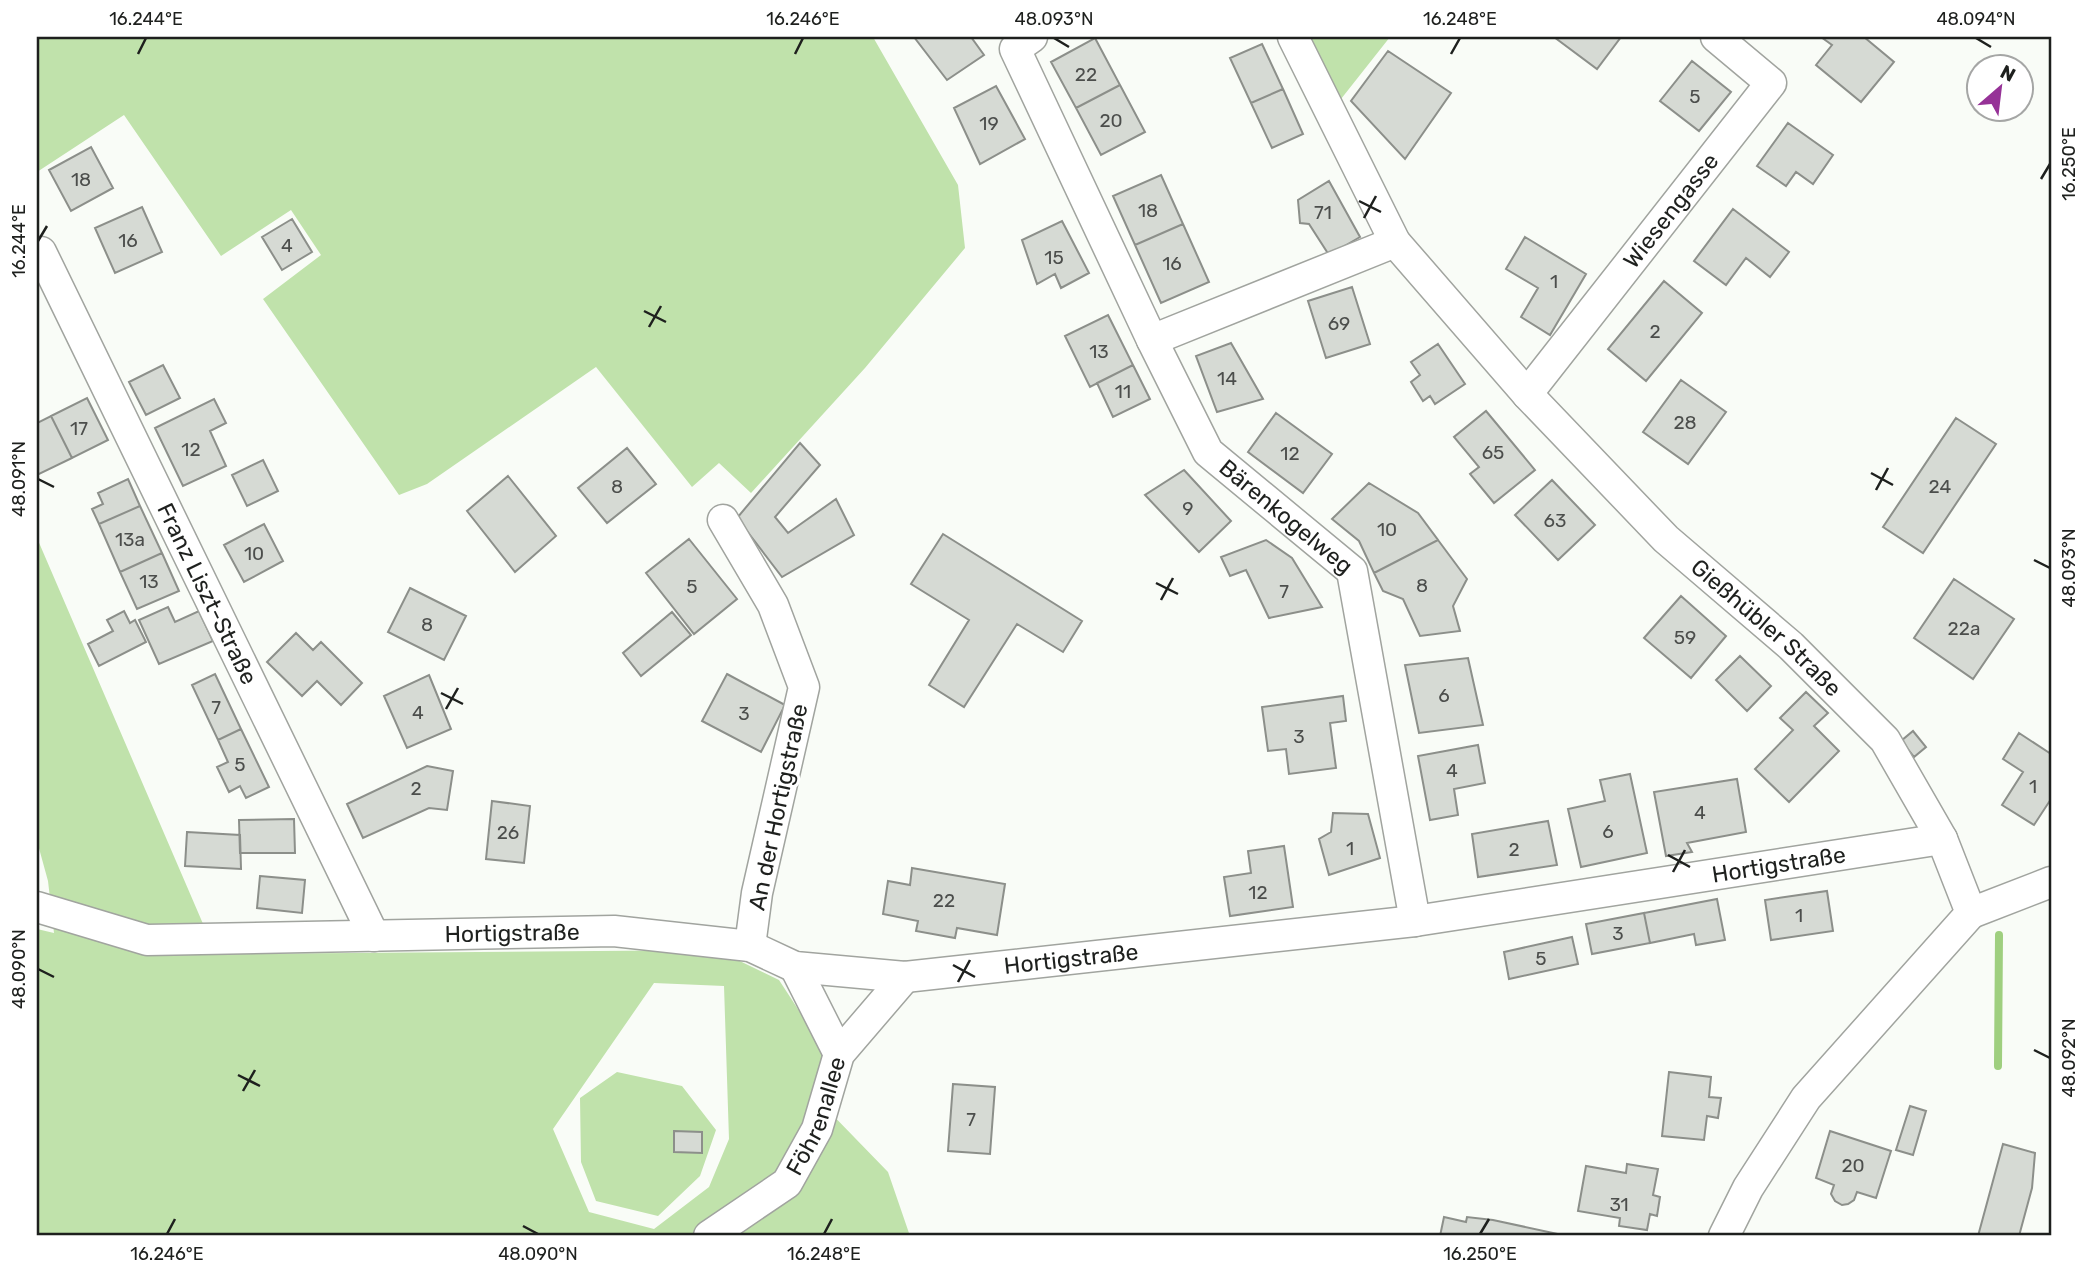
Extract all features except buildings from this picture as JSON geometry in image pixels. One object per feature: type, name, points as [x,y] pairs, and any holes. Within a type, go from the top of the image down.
[{"type":"street","name":"Bärenkogelweg","points":[[1032,37],[1016,50],[1152,340],[1208,452],[1352,571],[1415,921]]},
{"type":"street","name":"Gießhübler Straße","points":[[1293,37],[1395,242],[1527,394],[1666,539],[1791,646],[1885,740],[1942,839],[1971,913]]},
{"type":"street","name":"Wiesengasse","points":[[1527,394],[1771,83],[1716,37]]},
{"type":"street","points":[[1152,340],[1395,242]]},
{"type":"street","name":"Franz Liszt-Straße","points":[[41,251],[374,936]]},
{"type":"street","name":"An der Hortigstraße","points":[[723,520],[773,605],[804,687],[757,893],[750,946]]},
{"type":"street","name":"Hortigstraße","points":[[37,907],[147,940],[614,931],[750,946],[795,968],[905,976],[1415,921],[1942,839]]},
{"type":"street","points":[[1724,1236],[1748,1188],[1806,1098],[1971,913],[2051,882]]},
{"type":"street","points":[[795,968],[839,1054]]},
{"type":"street","name":"Föhrenallee","points":[[709,1236],[788,1183],[817,1129],[839,1054],[905,976]]},
{"type":"green space","points":[[37,37],[873,37],[958,185],[965,248],[865,368],[751,493],[719,463],[692,487],[596,367],[427,484],[399,495],[263,299],[321,255],[291,210],[221,256],[124,115],[37,172]]},
{"type":"green space","points":[[1310,37],[1390,37],[1341,99]]},
{"type":"green space","points":[[37,538],[216,954],[717,950],[779,980],[824,1049],[821,1103],[888,1172],[910,1236],[37,1236],[37,929],[54,933],[48,881],[37,841]],"holes":[[[654,983],[724,986],[729,1139],[709,1187],[654,1229],[589,1212],[553,1129]]]},
{"type":"green space","points":[[617,1072],[682,1086],[716,1130],[700,1176],[658,1216],[596,1201],[581,1162],[580,1098]]},
{"type":"waterway","points":[[1998,1066],[1999,935]]}]
